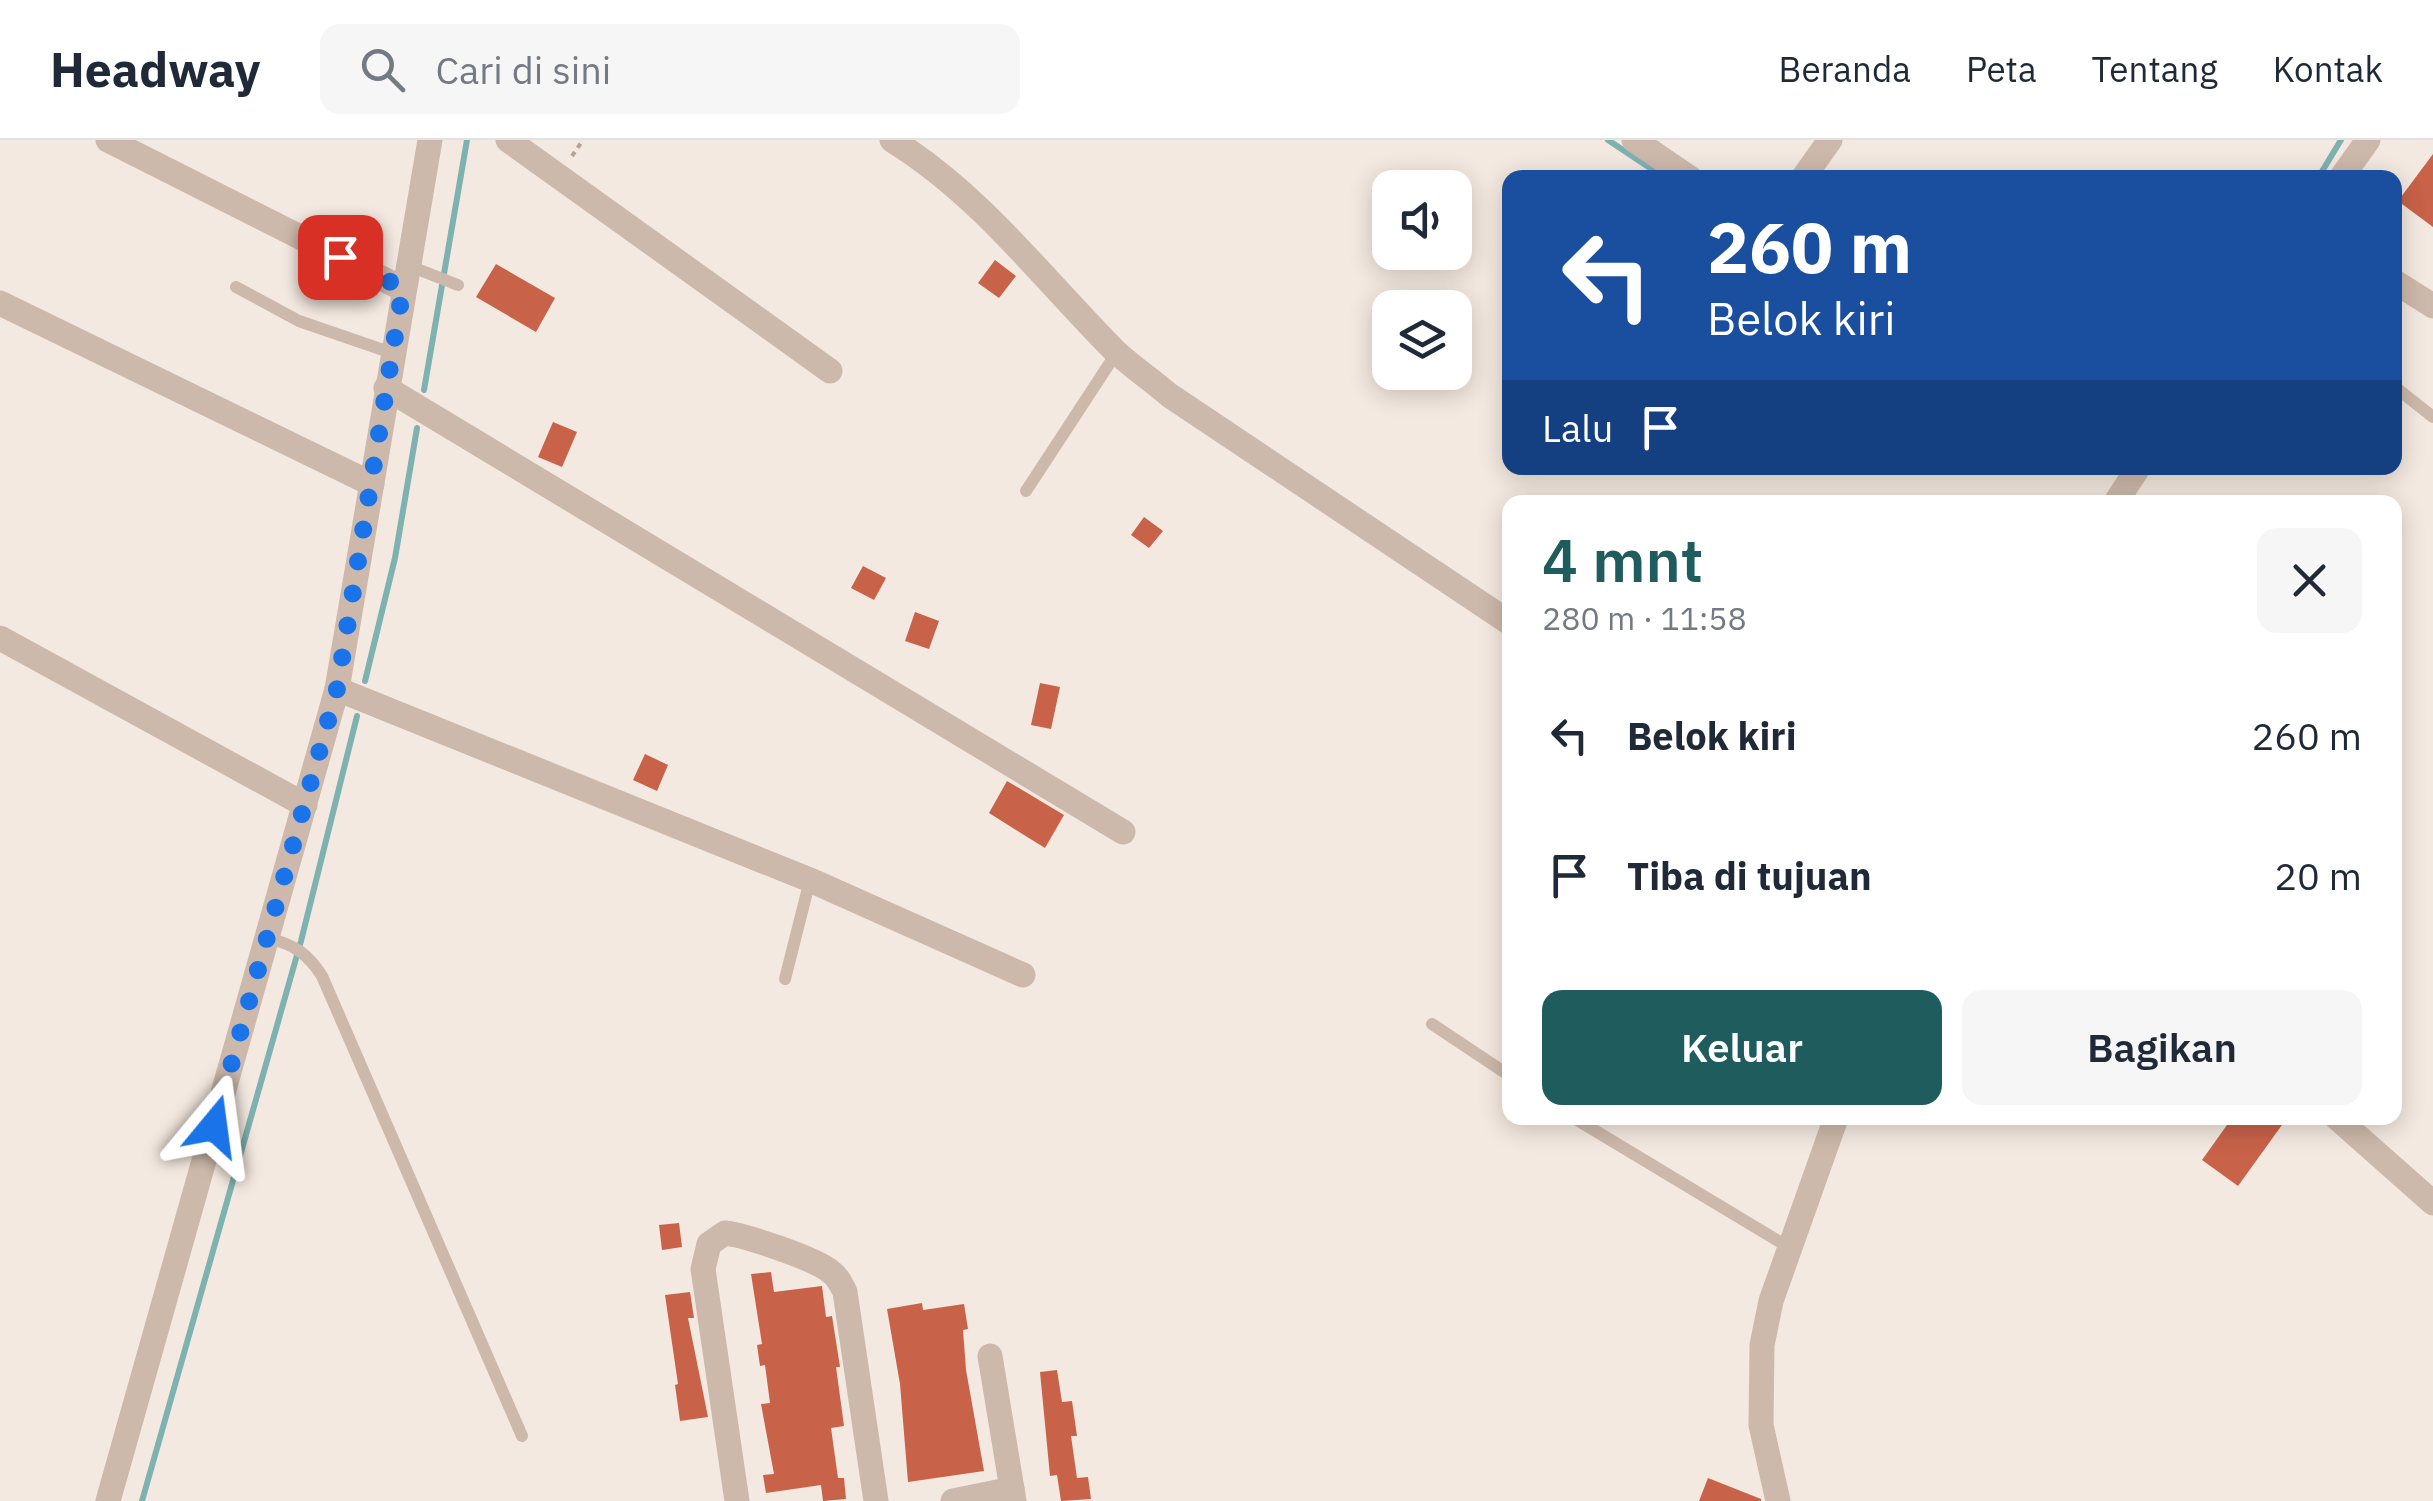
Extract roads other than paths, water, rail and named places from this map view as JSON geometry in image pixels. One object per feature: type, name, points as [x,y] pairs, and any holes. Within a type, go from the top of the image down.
[{"type":"street","points":[[108,140],[412,275]]},
{"type":"street","points":[[108,1501],[305,806],[356,696],[372,484],[398,395],[392,353],[412,275],[430,140]]},
{"type":"street","points":[[508,140],[830,371]]},
{"type":"street","points":[[892,140],[943,176],[976,206],[1117,352],[1236,442],[1502,618]]},
{"type":"street","points":[[1634,140],[1678,170]]},
{"type":"street","points":[[1809,170],[1830,140]]},
{"type":"street","points":[[2347,170],[2368,140]]},
{"type":"street","points":[[2402,286],[2433,306]]},
{"type":"street","points":[[0,303],[372,484]]},
{"type":"street","points":[[398,395],[1123,832]]},
{"type":"street","points":[[0,638],[305,806]]},
{"type":"street","points":[[356,696],[810,880],[1023,974]]},
{"type":"street","points":[[1778,1501],[1761,1425],[1764,1328],[1834,1125]]},
{"type":"street","points":[[2345,1125],[2433,1203]]},
{"type":"street","points":[[737,1501],[702,1269],[709,1244],[724,1233],[749,1238],[825,1268],[840,1282],[845,1292],[876,1501]]},
{"type":"street","points":[[953,1501],[1013,1495],[990,1356]]},
{"type":"lane","points":[[412,275],[452,282]]},
{"type":"lane","points":[[236,287],[299,322],[392,353]]},
{"type":"lane","points":[[1026,491],[1117,352]]},
{"type":"lane","points":[[2402,393],[2433,417]]},
{"type":"lane","points":[[785,978],[810,880]]},
{"type":"lane","points":[[267,938],[296,947],[310,957],[322,976],[522,1436]]},
{"type":"lane","points":[[1432,1024],[1502,1071]]},
{"type":"lane","points":[[1586,1125],[1790,1248]]},
{"type":"waterway","points":[[424,390],[467,140]]},
{"type":"waterway","points":[[1608,140],[1653,170]]},
{"type":"waterway","points":[[2323,170],[2341,140]]},
{"type":"waterway","points":[[365,681],[395,558],[417,428]]},
{"type":"waterway","points":[[142,1501],[301,941],[357,716]]}]
